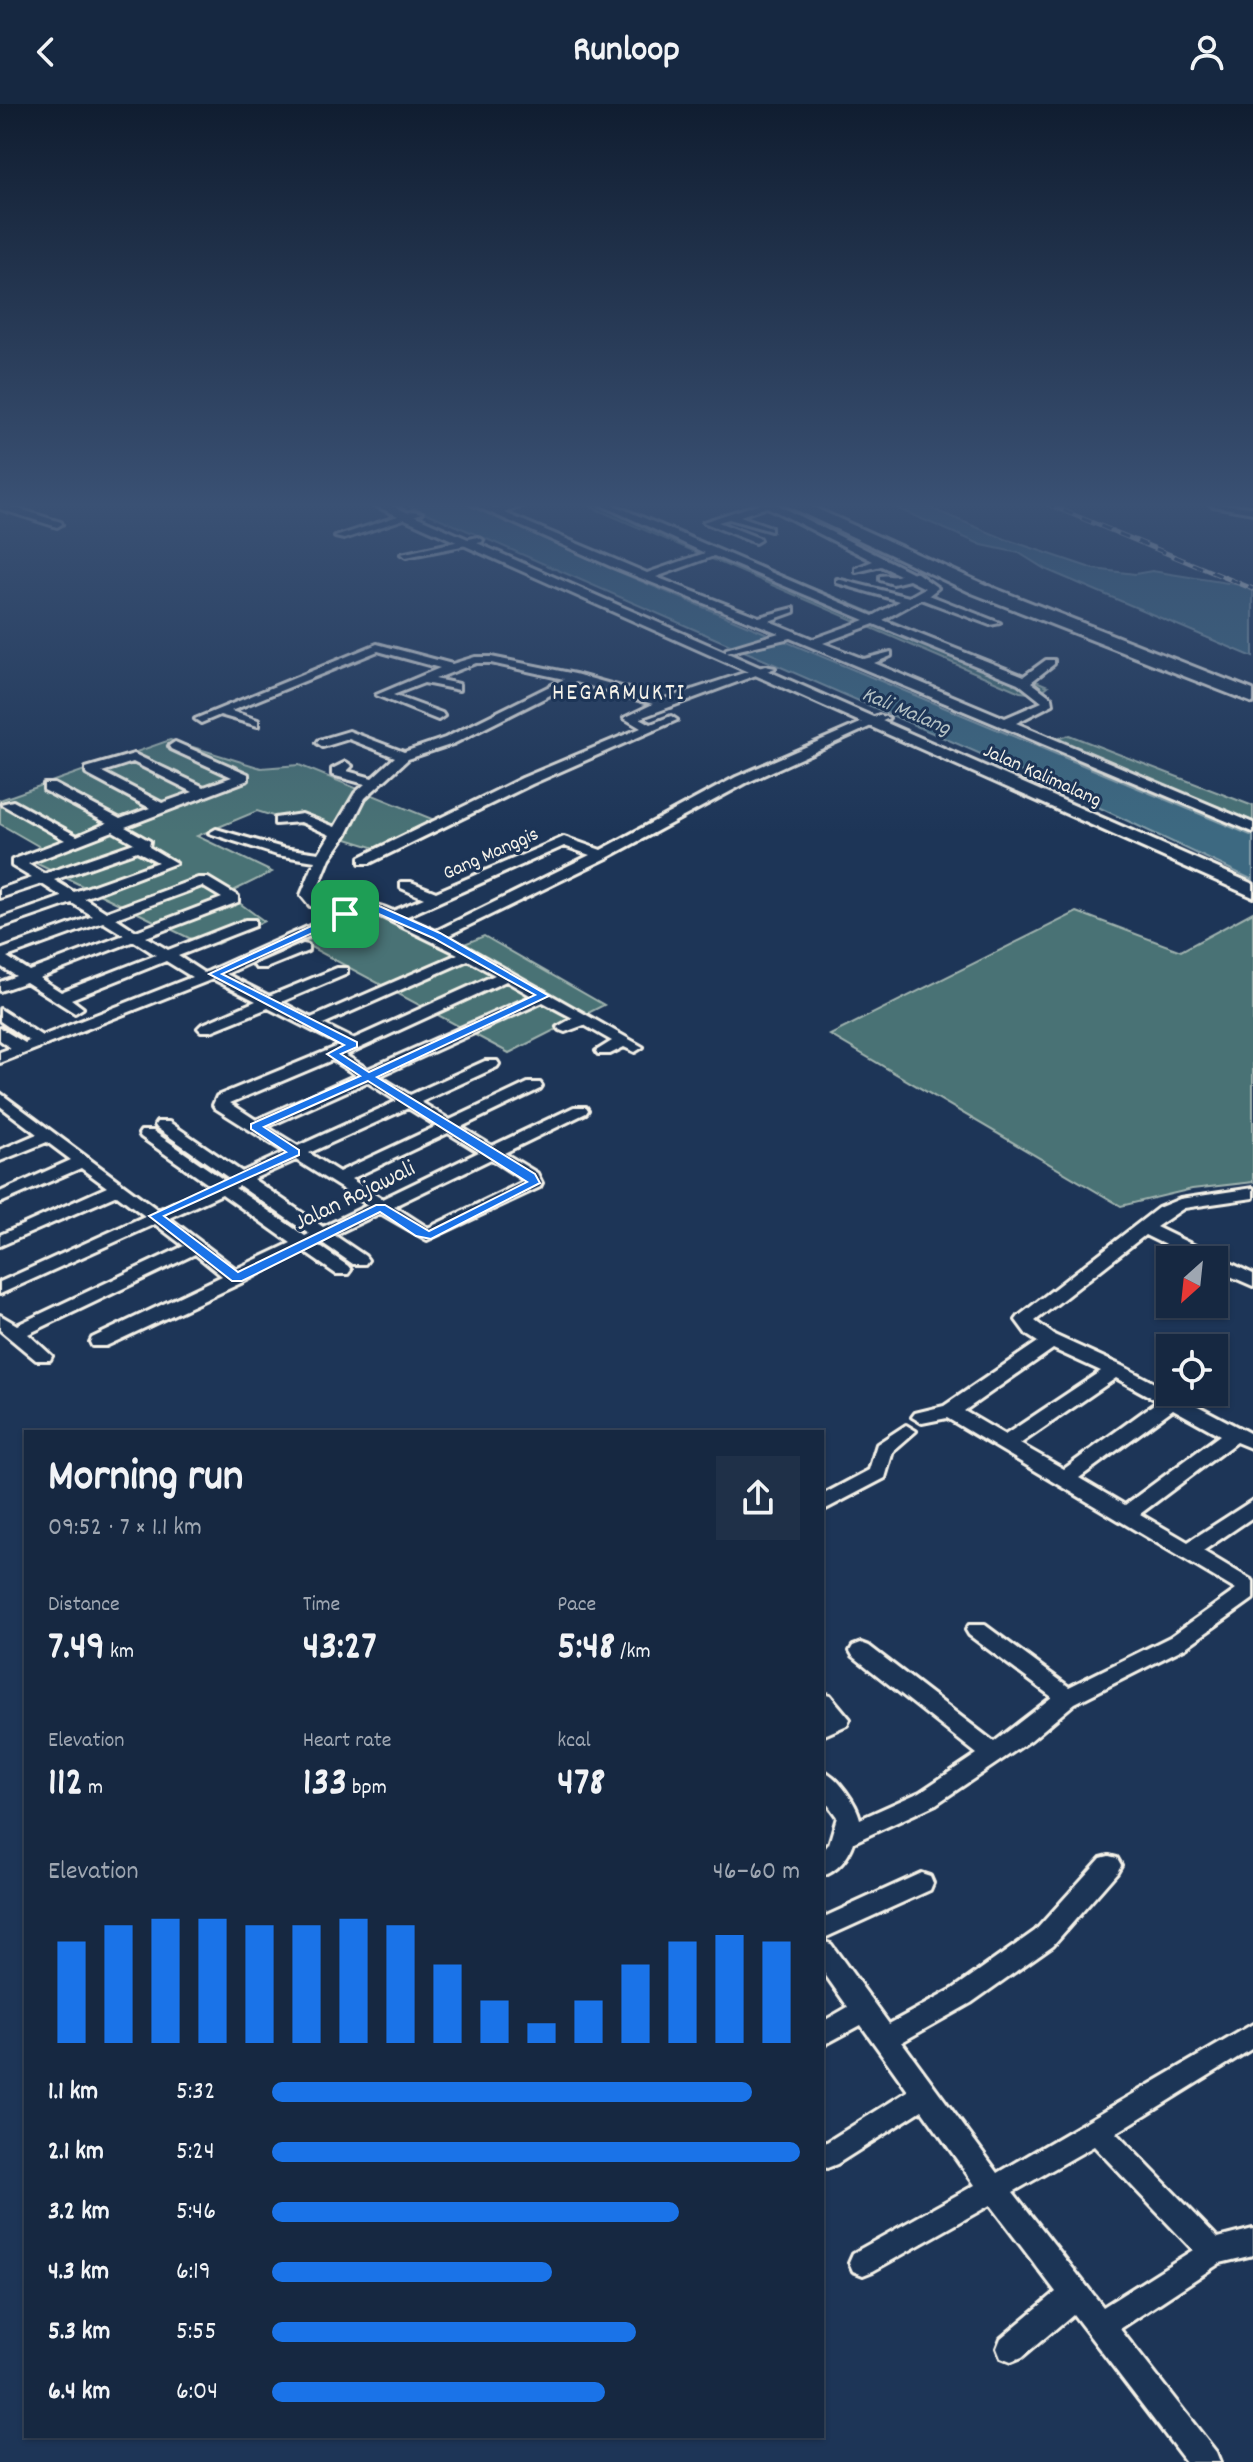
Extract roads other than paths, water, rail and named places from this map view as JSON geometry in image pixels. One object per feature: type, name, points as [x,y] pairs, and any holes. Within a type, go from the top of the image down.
[{"type":"highway","points":[[1046,613],[1253,687]]},
{"type":"highway","points":[[1059,613],[1253,687]]},
{"type":"highway","points":[[1066,613],[1253,687]]},
{"type":"highway","points":[[1079,613],[1253,687]]},
{"type":"main road","name":"Jalan Kalimalang","points":[[634,613],[1253,881]]},
{"type":"main road","name":"Jalan Kalimalang","points":[[645,613],[735,650],[764,670]]},
{"type":"main road","name":"Jalan Kalimalang","points":[[878,720],[1253,891]]},
{"type":"street","points":[[735,613],[782,636],[811,643],[864,663],[1253,828]]},
{"type":"street","points":[[756,622],[781,613]]},
{"type":"street","points":[[857,613],[1025,681]]},
{"type":"street","points":[[811,643],[885,613]]},
{"type":"street","points":[[969,613],[994,623]]},
{"type":"street","points":[[735,650],[782,636]]},
{"type":"street","points":[[201,719],[372,648],[383,647],[452,668]]},
{"type":"street","points":[[864,663],[887,654]]},
{"type":"street","points":[[438,716],[382,696],[452,668],[484,659],[575,678],[664,703]]},
{"type":"street","points":[[1025,681],[1050,662]]},
{"type":"street","points":[[651,729],[630,718],[664,703],[764,670]]},
{"type":"street","points":[[345,914],[315,903],[308,895],[323,858],[360,796],[404,756],[449,741],[575,678]]},
{"type":"street","points":[[423,679],[455,687]]},
{"type":"street","points":[[1005,723],[1047,704],[1045,699],[1026,687],[1025,681]]},
{"type":"street","points":[[219,711],[254,723]]},
{"type":"street","points":[[365,860],[539,775],[671,720]]},
{"type":"street","points":[[436,936],[602,855],[741,780],[878,720]]},
{"type":"street","points":[[323,743],[349,735],[404,756]]},
{"type":"street","points":[[175,746],[243,777],[73,839],[17,863],[166,955],[353,1045]]},
{"type":"street","points":[[161,808],[91,771],[134,758],[206,793]]},
{"type":"street","points":[[346,766],[337,772],[374,783]]},
{"type":"street","points":[[0,894],[139,847],[145,842],[49,787]]},
{"type":"street","points":[[8,804],[73,839]]},
{"type":"street","points":[[280,821],[306,819],[340,834]]},
{"type":"street","points":[[216,833],[282,852],[323,858]]},
{"type":"street","name":"Gang Manggis","points":[[394,916],[564,841],[602,855]]},
{"type":"street","points":[[0,924],[169,863],[139,847]]},
{"type":"street","points":[[0,957],[203,881],[233,899],[0,987]]},
{"type":"street","points":[[406,885],[437,898]]},
{"type":"street","points":[[214,977],[345,914],[366,907],[394,916],[436,936],[629,1044],[604,1051]]},
{"type":"street","points":[[60,998],[250,923]]},
{"type":"street","points":[[0,1058],[214,977],[303,948]]},
{"type":"street","points":[[312,1023],[470,954]]},
{"type":"street","points":[[0,957],[75,1008]]},
{"type":"street","points":[[206,1028],[342,971]]},
{"type":"street","points":[[333,1054],[531,1177],[534,1183],[431,1235],[421,1233],[295,1153],[222,1106],[221,1100],[333,1054],[506,976]]},
{"type":"street","points":[[255,1126],[544,996]]},
{"type":"street","points":[[0,1014],[40,1042]]},
{"type":"street","points":[[565,1027],[585,1019]]},
{"type":"street","points":[[0,1033],[23,1049]]},
{"type":"street","points":[[0,1289],[491,1064]]},
{"type":"street","points":[[338,1179],[534,1086]]},
{"type":"street","points":[[4,1105],[49,1135],[237,1278]]},
{"type":"street","name":"Jalan Rajawali","points":[[99,1342],[580,1110]]},
{"type":"street","points":[[163,1125],[359,1260]]},
{"type":"street","points":[[147,1134],[342,1270]]},
{"type":"street","points":[[0,1156],[49,1135]]},
{"type":"street","points":[[0,1198],[83,1161]]},
{"type":"street","points":[[0,1241],[119,1188]]},
{"type":"street","points":[[1156,1393],[1052,1341],[1028,1326],[1026,1318],[1142,1227],[1180,1204],[1253,1193]]},
{"type":"street","points":[[1142,1227],[1181,1246]]},
{"type":"street","points":[[43,1356],[7,1327],[196,1247]]},
{"type":"street","points":[[1228,1269],[1253,1281]]},
{"type":"street","points":[[922,1417],[950,1411],[1052,1341]]},
{"type":"street","points":[[1006,1444],[1115,1370]]},
{"type":"street","points":[[1064,1479],[1164,1406]]},
{"type":"street","points":[[1181,1406],[1253,1443]]},
{"type":"street","points":[[844,1836],[928,1798],[993,1754],[1067,1697],[1178,1642],[1252,1589],[950,1411]]},
{"type":"street","points":[[824,1503],[878,1473],[884,1448],[906,1431]]},
{"type":"street","points":[[1125,1515],[1234,1434]]},
{"type":"street","points":[[1188,1552],[1253,1507]]},
{"type":"street","points":[[977,1630],[1067,1697]]},
{"type":"street","points":[[861,1651],[993,1754]]},
{"type":"street","points":[[824,1703],[839,1719],[824,1727]]},
{"type":"street","points":[[824,1781],[847,1809],[849,1816],[833,1859],[824,1866]]},
{"type":"street","points":[[885,2039],[962,1996],[1044,1938],[1109,1865]]},
{"type":"street","points":[[824,1928],[921,1883]]},
{"type":"street","points":[[824,1954],[994,2189],[1205,2462]]},
{"type":"street","points":[[824,2034],[865,2010]]},
{"type":"street","points":[[863,2262],[1097,2131],[1253,2035]]},
{"type":"street","points":[[827,2156],[926,2094]]},
{"type":"street","points":[[1097,2131],[1213,2252]]},
{"type":"street","points":[[1099,2326],[1213,2252],[1253,2242]]},
{"type":"street","points":[[1011,2348],[1075,2294]]},
{"type":"water","name":"Kali Malang","points":[[657,613],[717,613],[1253,836],[1253,880],[1045,782]]},
{"type":"water","points":[[1149,613],[1253,613],[1253,657]]},
{"type":"district","name":"HEGARMUKTI","points":[[619,691]]}]
